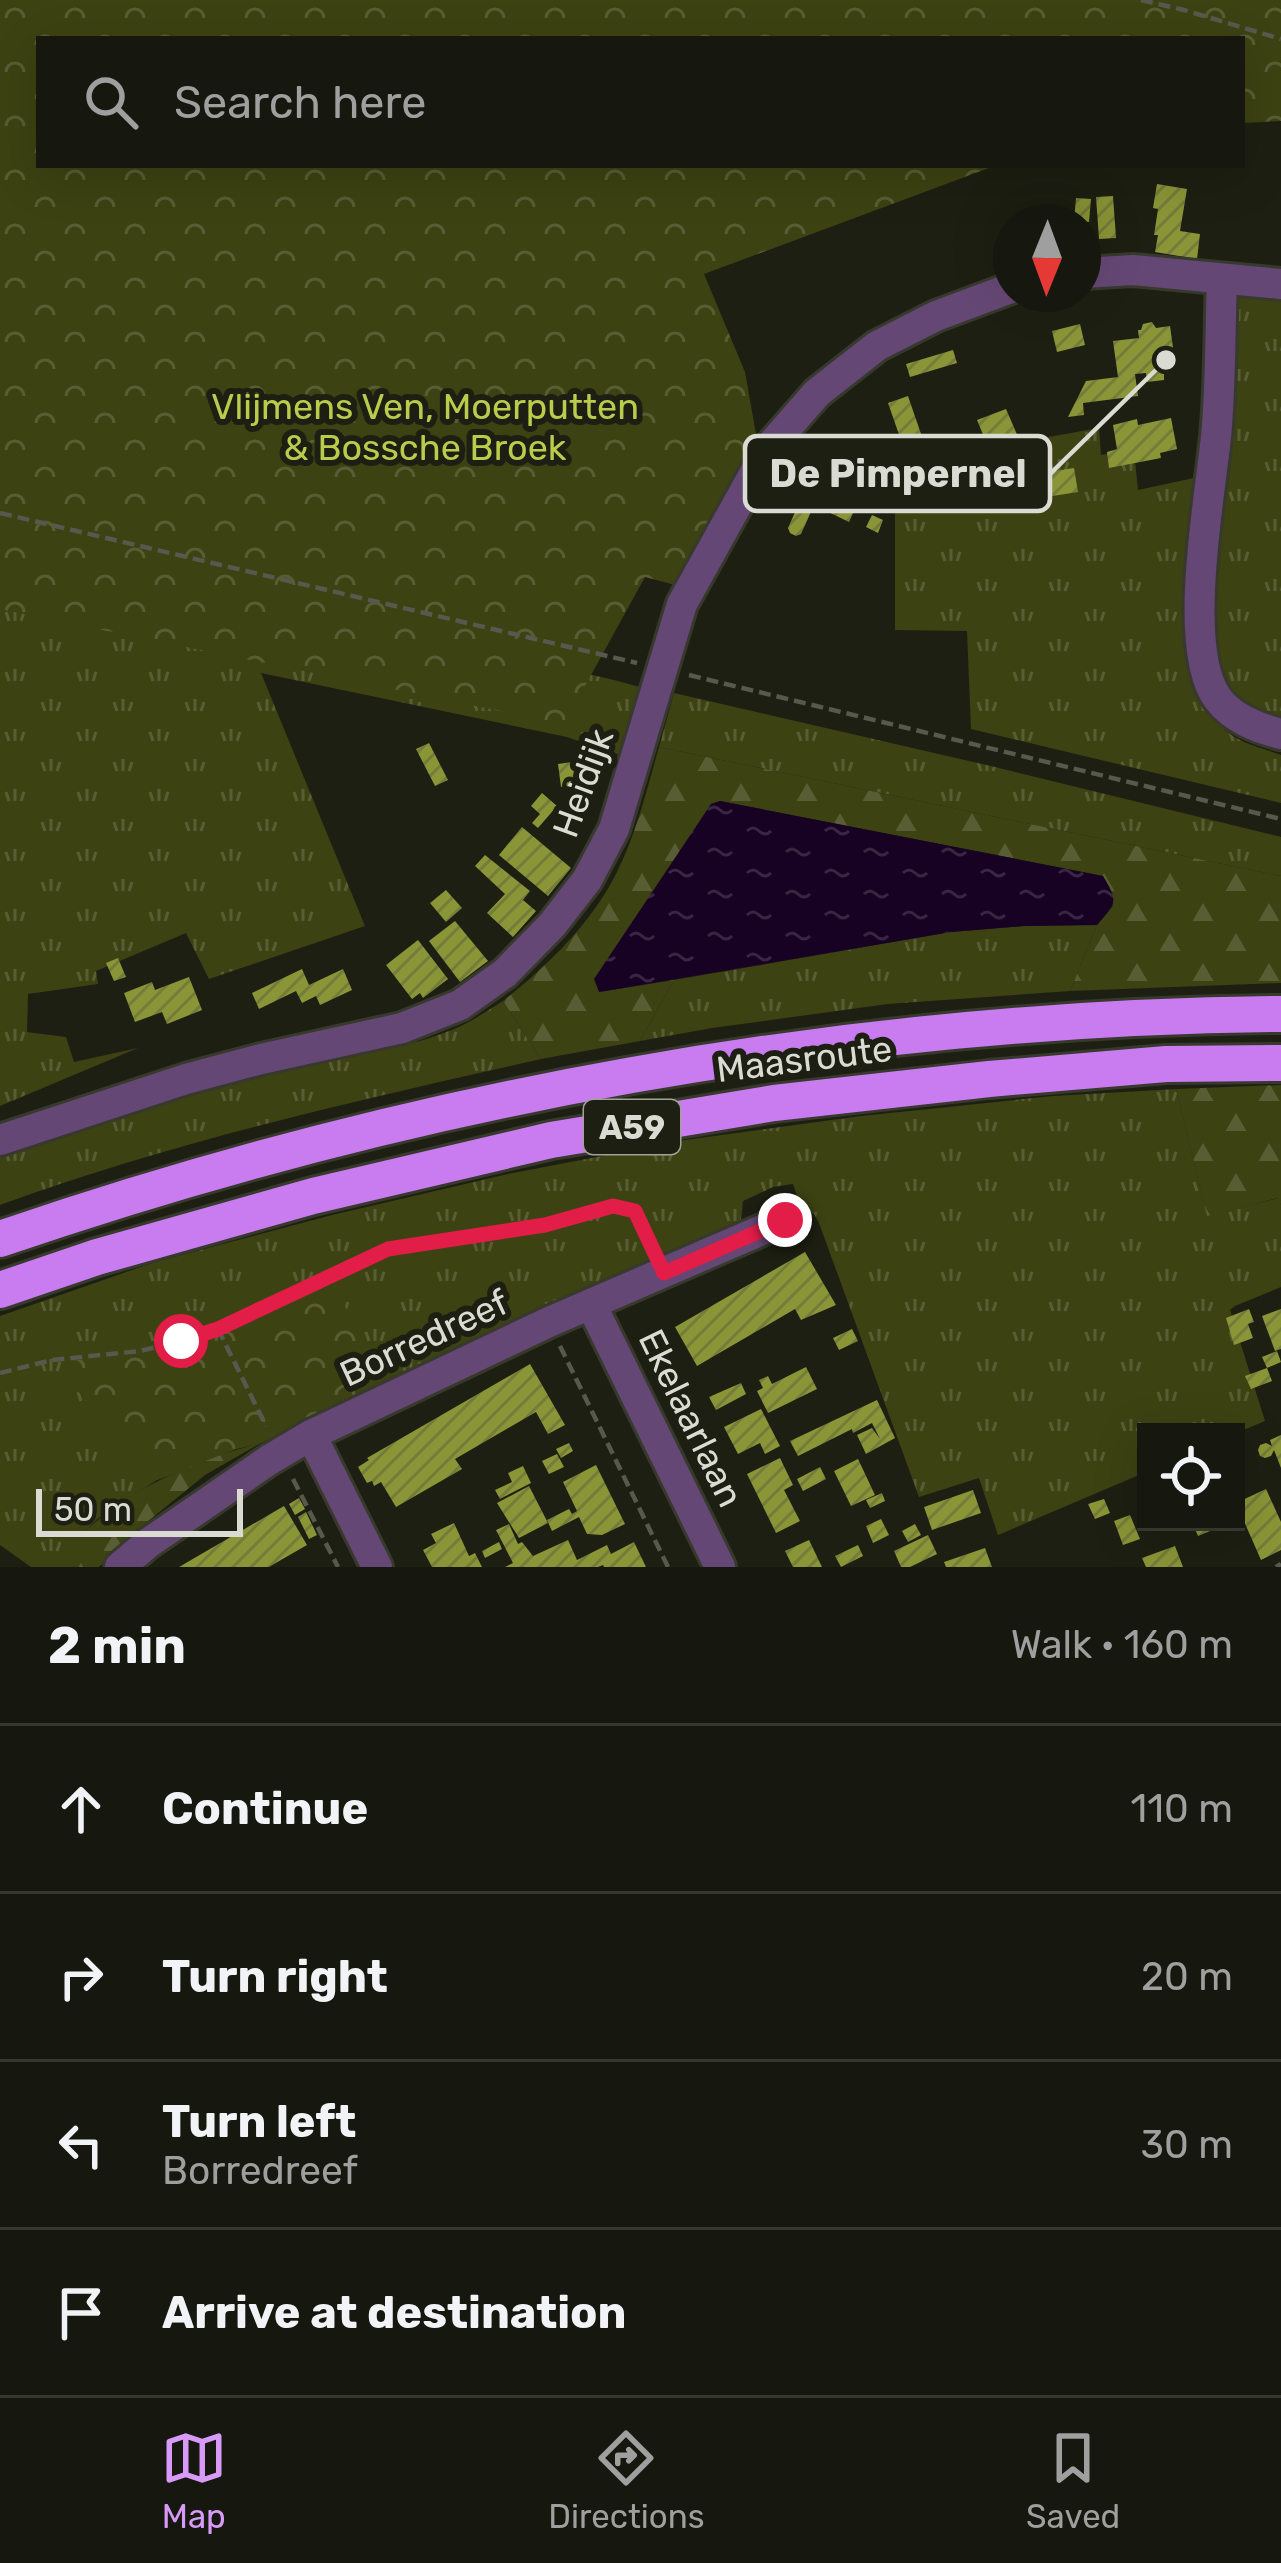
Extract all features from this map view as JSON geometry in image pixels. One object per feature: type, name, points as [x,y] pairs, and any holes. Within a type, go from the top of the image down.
[{"type":"highway","name":"Maasroute","points":[[0,1239],[313,1143],[543,1092],[771,1052],[987,1027],[1281,1013]]},
{"type":"highway","name":"Maasroute","points":[[0,1290],[97,1257],[313,1196],[551,1140],[774,1103],[989,1079],[1166,1064],[1281,1063]]},
{"type":"street","points":[[1101,272],[1281,284]]},
{"type":"street","points":[[1222,281],[1216,434],[1202,547],[1204,661],[1216,697],[1233,714],[1281,734]]},
{"type":"street","name":"Heidijk","points":[[0,1140],[186,1079],[402,1028],[460,1005],[505,973],[587,880],[614,829],[682,604],[768,449],[818,393],[877,346],[936,316],[993,295]]},
{"type":"street","name":"Borredreef","points":[[120,1567],[311,1435],[549,1322],[785,1220]]},
{"type":"street","name":"Ekelaarlaan","points":[[591,1304],[720,1567]]},
{"type":"street","points":[[311,1435],[377,1567]]},
{"type":"path","points":[[1141,0],[1281,39]]},
{"type":"path","points":[[0,513],[1281,819]]},
{"type":"path","points":[[0,1373],[52,1360],[140,1351],[218,1329],[388,1249],[545,1225],[613,1206],[635,1211],[664,1273]]},
{"type":"path","points":[[549,1322],[668,1567]]},
{"type":"path","points":[[218,1329],[338,1567]]},
{"type":"green space","name":"Vlijmens Ven, Moerputten & Bossche Broek","points":[[0,0],[1281,0],[1281,121],[1245,123],[1245,36],[36,36],[36,168],[989,168],[704,274],[745,372],[759,451],[679,586],[645,577],[564,724],[0,609]]},
{"type":"green space","points":[[1281,291],[1281,724],[1236,703],[1219,660],[1215,597],[1228,308],[1239,293]]},
{"type":"green space","points":[[1099,428],[1101,455],[1134,450],[1138,490],[1203,476],[1208,708],[1231,734],[1281,755],[1281,803],[971,729],[967,631],[895,630],[895,485],[1026,441]]},
{"type":"green space","points":[[0,539],[647,689],[626,757],[567,737],[261,673],[365,926],[209,979],[186,933],[96,971],[98,984],[28,994],[27,1032],[66,1037],[74,1062],[138,1048],[0,1106]]},
{"type":"green space","points":[[674,693],[1281,837],[1281,876],[659,747]]},
{"type":"green space","points":[[659,747],[1281,876],[1281,983],[1070,991],[1097,925],[1113,906],[1103,876],[720,801],[711,804],[600,992],[674,980],[640,1041],[541,1059],[503,1001],[566,944],[605,893],[641,812]]},
{"type":"green space","points":[[1097,925],[1070,991],[888,1004],[640,1041],[674,980],[951,932]]},
{"type":"green space","points":[[503,1001],[541,1059],[200,1141],[0,1205],[0,1154],[212,1087],[420,1041],[463,1025]]},
{"type":"green space","points":[[1281,1085],[1281,1205],[1278,1198],[1207,1216],[1176,1089]]},
{"type":"green space","points":[[1176,1089],[1207,1215],[1279,1198],[1281,1287],[1230,1310],[1265,1421],[1245,1429],[1245,1423],[1137,1423],[1137,1476],[998,1535],[979,1478],[919,1497],[819,1223],[814,1214],[802,1211],[793,1184],[743,1201],[740,1228],[383,1382],[261,1443],[157,1480],[97,1519],[52,1567],[31,1567],[0,1545],[0,1316],[155,1262],[508,1174],[685,1140],[1053,1096]]},
{"type":"green space","points":[[331,1278],[383,1382],[261,1443],[157,1480],[74,1387],[71,1361],[151,1352],[217,1330]]},
{"type":"green space","points":[[261,1443],[205,1475],[99,1567],[52,1567],[95,1522],[146,1488],[201,1462]]},
{"type":"water","points":[[720,801],[1103,876],[1113,902],[1097,925],[951,932],[599,992],[594,979],[711,804]]},
{"type":"building","points":[[1157,184],[1187,189],[1180,231],[1200,234],[1197,259],[1155,252]]},
{"type":"building","points":[[1113,196],[1116,238],[1101,239],[1101,204],[1096,204],[1096,197]]},
{"type":"building","points":[[1152,322],[1156,328],[1170,326],[1176,369],[1164,371],[1164,380],[1147,382],[1146,373],[1135,374],[1138,396],[1083,403],[1084,415],[1068,417],[1086,381],[1118,377],[1113,341],[1139,338],[1138,330]]},
{"type":"building","points":[[1080,324],[1085,345],[1057,352],[1052,331]]},
{"type":"building","points":[[953,350],[957,363],[910,377],[906,364]]},
{"type":"building","points":[[908,396],[932,466],[912,472],[888,403]]},
{"type":"building","points":[[1006,409],[1019,439],[989,449],[977,420]]},
{"type":"building","points":[[1171,418],[1177,449],[1160,453],[1161,458],[1109,468],[1107,452],[1117,449],[1113,425]]},
{"type":"building","points":[[815,447],[850,463],[843,478],[865,487],[849,522],[814,505],[796,536],[788,528],[796,510],[774,502],[798,449],[811,455]]},
{"type":"building","points":[[1074,468],[1078,492],[1027,500],[1023,476]]},
{"type":"building","points":[[872,515],[883,520],[878,533],[866,527]]},
{"type":"building","points":[[429,743],[448,780],[435,786],[416,749]]},
{"type":"building","points":[[579,761],[581,785],[561,787],[558,764]]},
{"type":"building","points":[[542,793],[557,806],[538,828],[532,823],[540,814],[531,806]]},
{"type":"building","points":[[522,827],[571,868],[548,896],[499,855]]},
{"type":"building","points":[[485,855],[530,891],[523,900],[536,911],[513,937],[487,913],[505,894],[475,866]]},
{"type":"building","points":[[446,890],[462,908],[446,922],[430,903]]},
{"type":"building","points":[[455,921],[488,961],[460,982],[429,941]]},
{"type":"building","points":[[418,940],[448,979],[423,998],[420,993],[412,999],[386,965]]},
{"type":"building","points":[[118,958],[126,977],[114,981],[106,963]]},
{"type":"building","points":[[302,969],[309,985],[343,969],[352,990],[320,1005],[316,996],[302,1003],[296,991],[259,1009],[252,993]]},
{"type":"building","points":[[189,977],[202,1010],[167,1024],[162,1012],[135,1022],[124,993],[152,982],[155,990]]},
{"type":"building","points":[[805,1252],[836,1305],[801,1320],[795,1309],[697,1366],[675,1327]]},
{"type":"building","points":[[1249,1309],[1253,1338],[1234,1345],[1226,1318]]},
{"type":"building","points":[[1281,1309],[1281,1349],[1275,1351],[1262,1316]]},
{"type":"building","points":[[852,1329],[858,1341],[839,1350],[833,1338]]},
{"type":"building","points":[[1277,1351],[1281,1362],[1267,1368],[1262,1357]]},
{"type":"building","points":[[530,1364],[565,1425],[548,1434],[536,1412],[455,1459],[462,1469],[396,1507],[381,1482],[367,1483],[358,1467],[367,1458]]},
{"type":"building","points":[[806,1367],[817,1389],[768,1413],[757,1391],[763,1388],[759,1380],[768,1376],[772,1384]]},
{"type":"building","points":[[1267,1368],[1272,1381],[1251,1389],[1245,1376]]},
{"type":"building","points":[[741,1383],[746,1394],[716,1410],[709,1397]]},
{"type":"building","points":[[877,1400],[895,1438],[866,1454],[857,1435],[872,1428],[880,1439],[872,1423],[798,1456],[790,1441]]},
{"type":"building","points":[[761,1409],[780,1446],[765,1454],[760,1443],[738,1454],[724,1427]]},
{"type":"building","points":[[1281,1435],[1281,1468],[1274,1450],[1265,1458],[1258,1450],[1266,1443],[1272,1446],[1270,1440]]},
{"type":"building","points":[[569,1443],[573,1451],[561,1458],[556,1449]]},
{"type":"building","points":[[557,1454],[564,1467],[549,1474],[542,1461]]},
{"type":"building","points":[[780,1458],[793,1485],[784,1490],[800,1521],[776,1533],[747,1474]]},
{"type":"building","points":[[858,1459],[875,1495],[851,1506],[834,1471]]},
{"type":"building","points":[[596,1465],[625,1524],[602,1535],[587,1534],[579,1517],[552,1531],[547,1520],[569,1509],[572,1514],[577,1511],[563,1482]]},
{"type":"building","points":[[523,1466],[531,1483],[500,1499],[495,1490],[512,1482],[508,1473]]},
{"type":"building","points":[[820,1467],[826,1479],[803,1491],[797,1479]]},
{"type":"building","points":[[529,1486],[548,1523],[519,1538],[497,1503]]},
{"type":"building","points":[[1266,1489],[1281,1522],[1281,1550],[1261,1560],[1245,1524],[1245,1499]]},
{"type":"building","points":[[973,1490],[981,1513],[932,1530],[924,1507]]},
{"type":"building","points":[[882,1493],[885,1501],[870,1508],[866,1500]]},
{"type":"building","points":[[299,1498],[305,1509],[295,1515],[289,1504]]},
{"type":"building","points":[[1104,1499],[1110,1513],[1095,1519],[1088,1504]]},
{"type":"building","points":[[284,1506],[307,1545],[269,1567],[179,1567]]},
{"type":"building","points":[[306,1512],[317,1535],[309,1539],[298,1517]]},
{"type":"building","points":[[1130,1515],[1140,1539],[1123,1545],[1114,1521]]},
{"type":"building","points":[[881,1519],[889,1535],[873,1543],[866,1526]]},
{"type":"building","points":[[454,1523],[469,1556],[475,1553],[482,1567],[432,1567],[423,1550],[436,1543],[431,1534]]},
{"type":"building","points":[[509,1524],[518,1544],[522,1542],[533,1556],[568,1540],[577,1560],[607,1545],[611,1554],[634,1542],[646,1567],[505,1567],[513,1563],[496,1530]]},
{"type":"building","points":[[915,1524],[921,1535],[908,1542],[902,1531]]},
{"type":"building","points":[[928,1535],[937,1554],[901,1567],[894,1551]]},
{"type":"building","points":[[809,1540],[822,1567],[793,1567],[785,1551]]},
{"type":"building","points":[[499,1542],[502,1549],[485,1558],[482,1551]]},
{"type":"building","points":[[858,1545],[863,1556],[841,1567],[835,1556]]},
{"type":"building","points":[[1175,1546],[1183,1567],[1146,1567],[1142,1558]]},
{"type":"building","points":[[985,1548],[992,1567],[946,1567],[944,1562]]},
{"type":"place","name":"De Pimpernel","points":[[1166,360]]},
{"type":"route","points":[[181,1341],[218,1329],[388,1249],[545,1225],[613,1206],[635,1211],[664,1273],[785,1220]]}]
